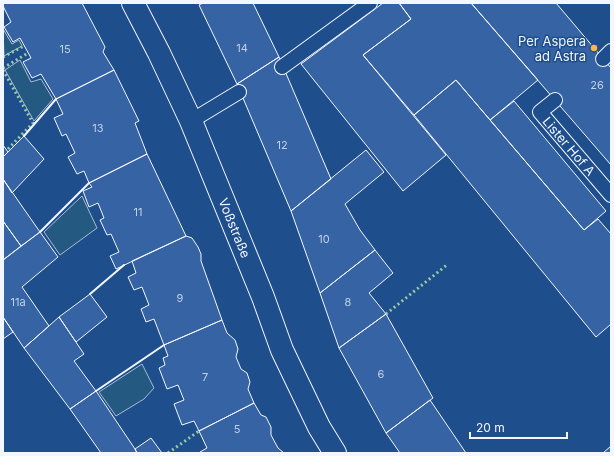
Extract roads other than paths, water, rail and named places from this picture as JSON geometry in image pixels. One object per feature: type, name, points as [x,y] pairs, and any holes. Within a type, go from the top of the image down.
[{"type":"street","name":"Voßstraße","points":[[133,3],[159,53],[191,121],[263,297],[282,350],[319,427],[335,453]]},
{"type":"lane","points":[[282,67],[370,3]]},
{"type":"lane","points":[[191,121],[239,92]]},
{"type":"lane","name":"Lister Hof A","points":[[555,100],[540,112],[611,195]]},
{"type":"place","name":"Per Aspera ad Astra","points":[[594,48]]}]
